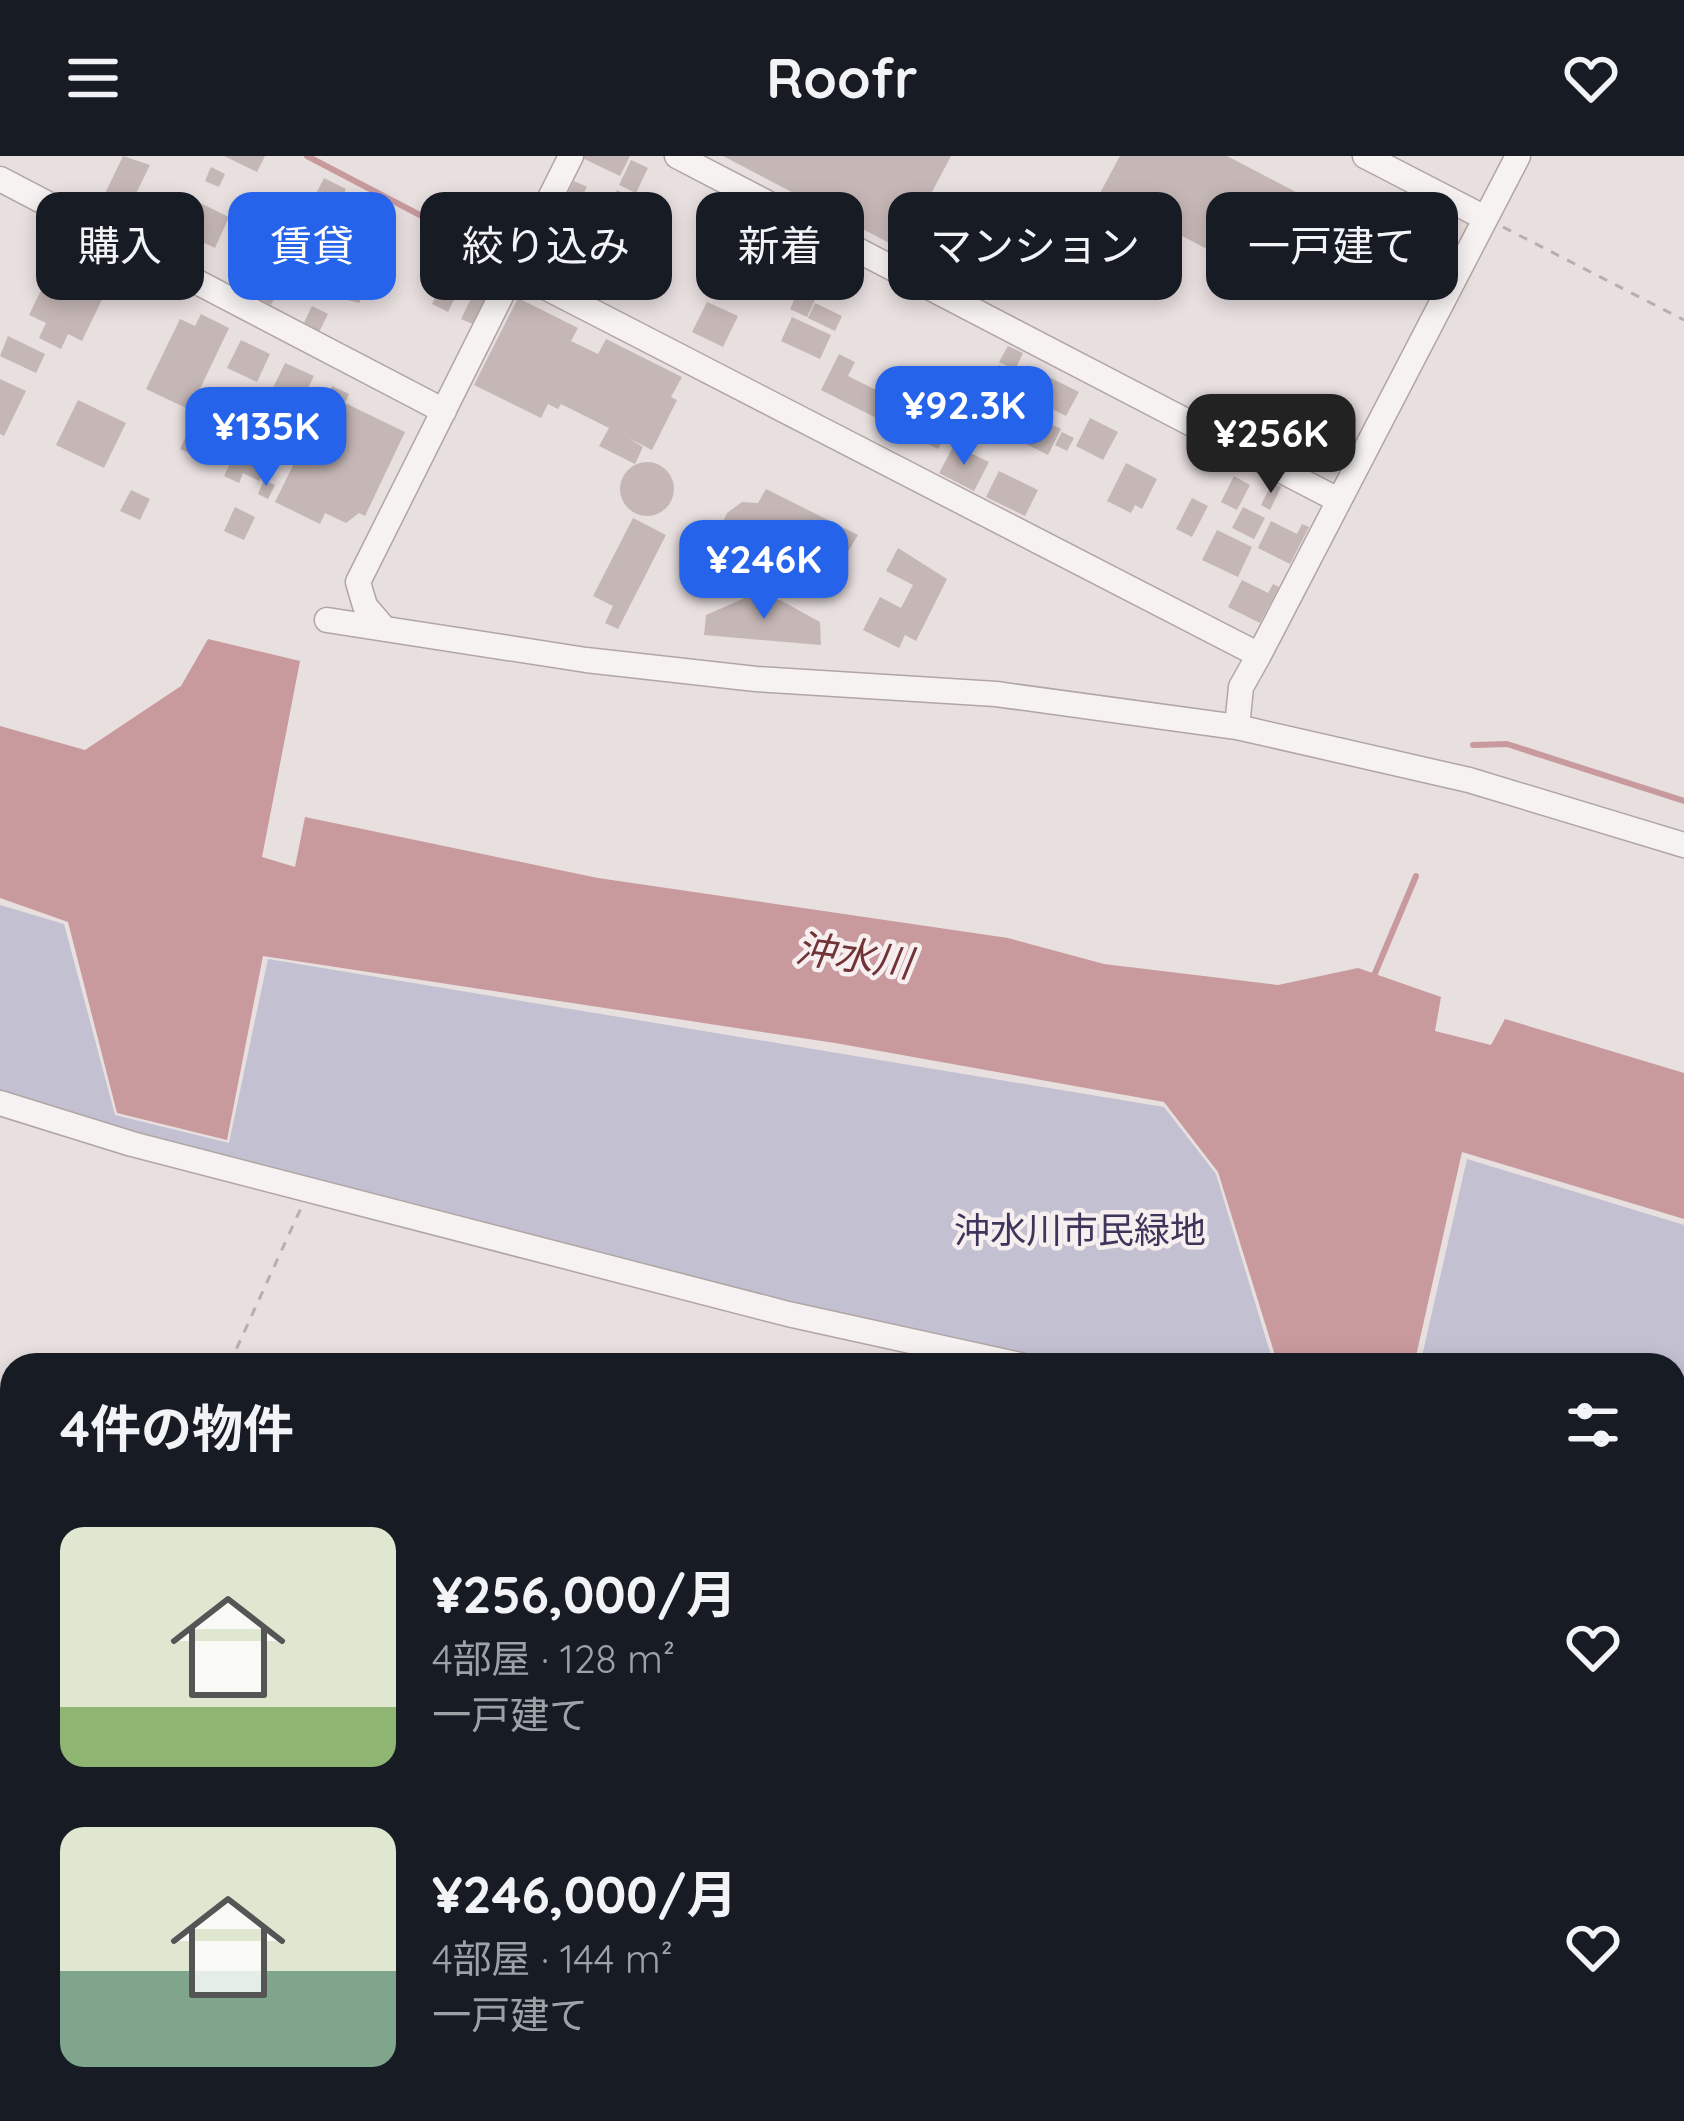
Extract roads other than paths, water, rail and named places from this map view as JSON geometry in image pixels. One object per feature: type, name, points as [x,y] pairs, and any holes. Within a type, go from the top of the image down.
[{"type":"street","points":[[553,192],[571,156]]},
{"type":"street","points":[[677,156],[1338,500]]},
{"type":"street","points":[[1364,156],[1485,218]]},
{"type":"street","points":[[1237,727],[1241,687],[1518,156]]},
{"type":"street","points":[[0,179],[444,411]]},
{"type":"street","points":[[383,628],[365,606],[358,582],[500,300]]},
{"type":"street","points":[[570,300],[1259,656]]},
{"type":"street","points":[[327,620],[586,660],[756,679],[996,694],[1237,727],[1468,780],[1684,845]]},
{"type":"street","points":[[0,1103],[132,1144],[788,1315],[964,1353]]},
{"type":"water","name":"沖水川","points":[[208,639],[300,661],[262,857],[295,867],[305,817],[598,878],[1008,938],[1104,964],[1278,985],[1358,968],[1441,997],[1435,1031],[1491,1045],[1505,1019],[1684,1073],[1684,1219],[1462,1152],[1417,1353],[1274,1353],[1218,1172],[1164,1102],[835,1043],[263,956],[227,1140],[117,1113],[68,922],[0,898],[0,726],[85,750],[181,686]]},
{"type":"waterway","points":[[307,156],[420,215]]},
{"type":"waterway","points":[[1473,745],[1507,744],[1684,801]]},
{"type":"waterway","points":[[1373,978],[1416,876]]},
{"type":"park label","name":"沖水川市民緑地","points":[[1080,1229]]}]
